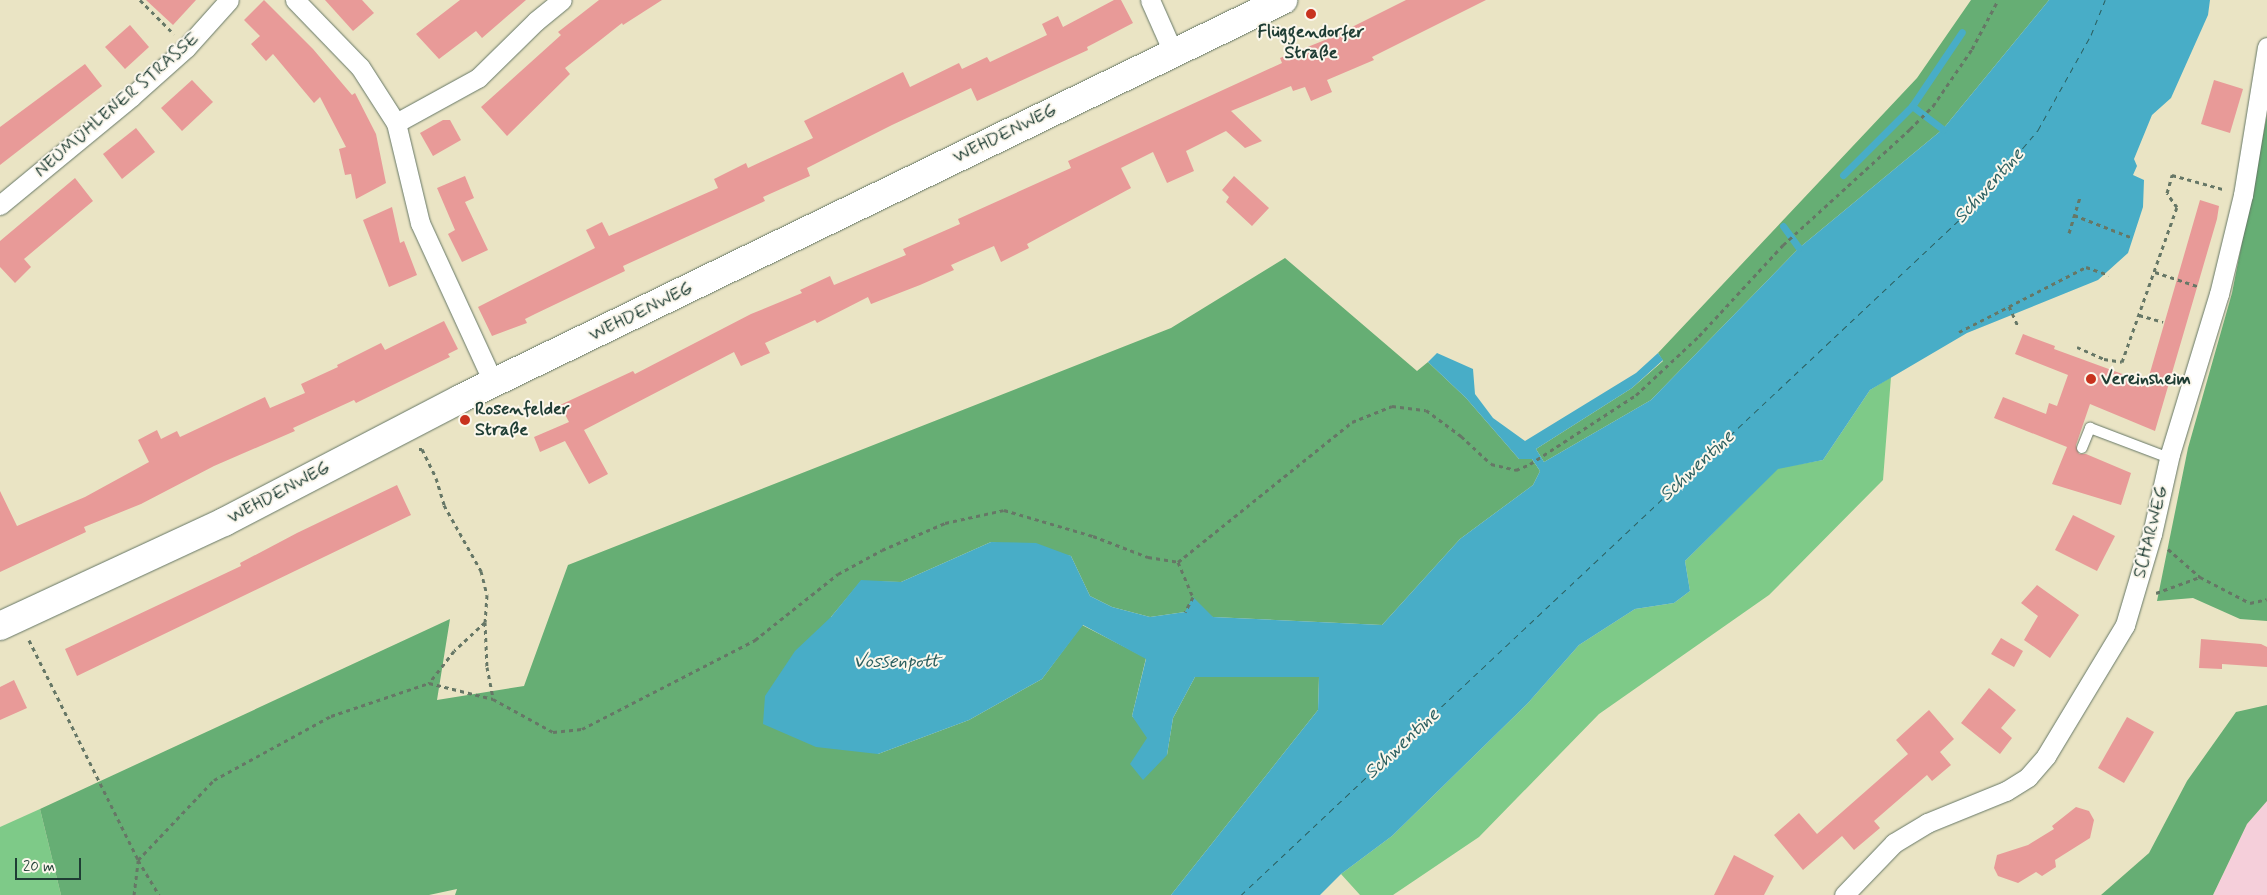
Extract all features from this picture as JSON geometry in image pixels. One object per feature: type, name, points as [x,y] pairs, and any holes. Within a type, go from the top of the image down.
[{"type":"main road","name":"WEHDENWEG","points":[[9,622],[224,522],[398,430],[1274,2]]},
{"type":"street","name":"NEUMÜHLENER STRASSE","points":[[0,205],[186,48],[228,0]]},
{"type":"street","points":[[296,0],[360,68],[396,123],[420,223],[494,384]]},
{"type":"street","points":[[396,123],[478,78],[562,0]]},
{"type":"street","points":[[1150,0],[1173,52]]},
{"type":"street","name":"SCHARWEG","points":[[1844,895],[1894,843],[1927,823],[2006,791],[2028,777],[2046,756],[2120,633],[2134,601],[2170,458],[2219,294],[2239,213],[2267,47]]},
{"type":"lane","points":[[2082,448],[2090,428],[2170,458]]},
{"type":"path","points":[[140,0],[186,48]]},
{"type":"path","points":[[134,895],[138,860],[214,780],[331,716],[429,683],[493,699],[553,732],[582,729],[755,640],[838,574],[882,550],[945,523],[1004,510],[1093,536],[1148,557],[1178,562],[1352,422],[1392,406],[1426,410],[1461,436],[1491,464],[1516,470],[1530,464],[1636,395],[1699,336],[1783,245],[1910,130],[1933,106],[1972,49],[1998,0]]},
{"type":"path","points":[[2077,347],[2104,359],[2122,362],[2177,207],[2167,193],[2172,175],[2229,191]]},
{"type":"path","points":[[2069,233],[2080,196]]},
{"type":"path","points":[[2074,215],[2133,238]]},
{"type":"path","points":[[1958,332],[2086,267],[2109,275]]},
{"type":"path","points":[[2154,272],[2202,288]]},
{"type":"path","points":[[2009,306],[2018,326]]},
{"type":"path","points":[[2139,315],[2163,322]]},
{"type":"path","points":[[398,430],[408,450],[422,448],[444,505],[481,571],[488,595],[485,622],[487,667],[493,699]]},
{"type":"path","points":[[2152,534],[2200,577],[2250,603],[2267,599]]},
{"type":"path","points":[[1178,562],[1193,597],[1185,612]]},
{"type":"path","points":[[2134,601],[2200,577]]},
{"type":"path","points":[[9,622],[138,860],[159,895]]},
{"type":"path","points":[[429,683],[454,651],[485,622]]},
{"type":"shaded area","points":[[2267,801],[2267,895],[2213,895],[2247,824]]},
{"type":"green space","points":[[1971,0],[2049,0],[1943,129],[1799,248],[1651,400],[1544,462],[1536,449],[1632,388],[1663,361],[1658,353],[1917,78]]},
{"type":"green space","points":[[2267,115],[2267,621],[2240,619],[2193,598],[2157,601],[2188,448],[2232,293]]},
{"type":"green space","points":[[1285,258],[1417,371],[1428,362],[1466,398],[1519,459],[1532,459],[1540,471],[1533,485],[1460,539],[1382,625],[1213,617],[1185,612],[1150,617],[1112,607],[1090,596],[1071,556],[991,542],[901,582],[861,581],[831,617],[878,754],[969,720],[1042,679],[1082,625],[1146,658],[1132,716],[1167,755],[1173,718],[1195,677],[1319,677],[1318,710],[1171,895],[455,895],[457,889],[429,895],[61,895],[40,809],[450,619],[437,700],[524,686],[568,565],[1171,328]]},
{"type":"green space","points":[[1891,377],[1883,480],[1769,595],[1599,714],[1479,837],[1393,895],[1360,895],[1341,874],[1392,836],[1528,703],[1579,645],[1635,609],[1674,603],[1690,591],[1685,561],[1778,468],[1823,460],[1870,390]]},
{"type":"green space","points":[[2267,705],[2267,801],[2247,824],[2213,895],[2101,895],[2149,853],[2187,781],[2236,712]]},
{"type":"green space","points":[[40,809],[61,895],[0,895],[0,827]]},
{"type":"water","points":[[2049,0],[2210,0],[2208,15],[2171,98],[2152,115],[2134,159],[2137,166],[2133,175],[2144,180],[2143,207],[2128,253],[2098,280],[1967,333],[1870,390],[1823,460],[1778,469],[1685,561],[1690,591],[1674,603],[1635,609],[1579,645],[1528,703],[1392,836],[1341,874],[1320,895],[1171,895],[1318,710],[1319,677],[1195,677],[1173,718],[1167,755],[1143,780],[1130,764],[1147,738],[1132,716],[1146,659],[1083,625],[1042,679],[969,720],[878,754],[816,747],[763,724],[765,696],[795,651],[831,617],[861,580],[901,582],[991,542],[1036,543],[1071,556],[1090,596],[1112,607],[1150,617],[1185,612],[1193,597],[1213,617],[1382,625],[1460,539],[1533,485],[1540,471],[1532,459],[1519,459],[1466,398],[1428,362],[1437,353],[1473,369],[1475,394],[1493,418],[1525,441],[1636,373],[1658,353],[1663,360],[1632,388],[1536,449],[1544,462],[1651,400],[1799,248],[1943,129]]},
{"type":"building","points":[[146,0],[196,0],[173,25]]},
{"type":"building","points":[[264,0],[313,49],[352,95],[355,93],[376,134],[386,183],[356,199],[351,174],[345,175],[339,149],[346,147],[320,97],[314,103],[273,54],[266,61],[251,44],[260,36],[244,20]]},
{"type":"building","points":[[325,0],[362,0],[374,13],[353,31]]},
{"type":"building","points":[[460,0],[526,0],[482,38],[476,31],[439,59],[416,34]]},
{"type":"building","points":[[599,0],[662,0],[623,25],[622,23],[565,68],[570,74],[507,136],[481,107],[561,35],[558,32]]},
{"type":"building","points":[[1114,0],[1121,0],[1133,23],[1087,47],[1088,50],[977,101],[971,88],[892,125],[807,168],[810,176],[763,197],[765,201],[623,266],[625,271],[525,319],[527,323],[492,336],[478,307],[595,248],[586,230],[602,222],[609,236],[718,188],[714,179],[746,163],[748,168],[813,138],[804,121],[903,72],[910,87],[959,63],[962,69],[987,57],[990,62],[1047,35],[1042,24],[1058,16],[1063,27]]},
{"type":"building","points":[[1406,0],[1486,0],[1372,57],[1374,60],[1327,80],[1332,92],[1311,101],[1305,87],[1293,91],[1291,86],[1231,111],[1262,141],[1245,148],[1226,131],[1186,151],[1194,171],[1167,183],[1153,152],[1121,168],[1131,188],[1027,244],[1029,248],[1001,262],[994,246],[951,265],[954,270],[920,285],[871,304],[868,297],[817,323],[815,320],[765,343],[770,353],[741,366],[734,352],[584,430],[608,474],[589,484],[565,441],[540,452],[534,437],[569,422],[560,405],[633,371],[635,374],[751,314],[802,293],[800,290],[830,276],[834,285],[906,255],[903,249],[960,224],[958,219],[1071,168],[1068,161],[1282,63],[1280,58],[1330,38]]},
{"type":"building","points":[[130,25],[149,47],[125,69],[105,47]]},
{"type":"building","points":[[85,64],[102,86],[0,165],[0,127]]},
{"type":"building","points":[[192,80],[213,102],[182,131],[161,108]]},
{"type":"building","points":[[2214,80],[2243,89],[2230,133],[2201,124]]},
{"type":"building","points":[[443,120],[450,120],[461,140],[433,156],[420,133]]},
{"type":"building","points":[[136,128],[155,152],[122,179],[103,154]]},
{"type":"building","points":[[465,176],[474,198],[465,202],[488,250],[462,262],[448,234],[455,230],[437,188]]},
{"type":"building","points":[[1234,176],[1269,208],[1252,226],[1226,202],[1229,197],[1222,190]]},
{"type":"building","points":[[75,178],[93,201],[24,259],[31,267],[15,283],[0,267],[0,241]]},
{"type":"building","points":[[2200,200],[2219,206],[2217,219],[2155,431],[2090,404],[2076,445],[2079,454],[2086,454],[2131,473],[2121,505],[2052,484],[2067,447],[1994,418],[2003,397],[2046,414],[2049,403],[2057,406],[2068,375],[2015,354],[2023,334],[2055,346],[2054,349],[2147,383]]},
{"type":"building","points":[[392,207],[400,243],[404,241],[417,275],[389,287],[363,220]]},
{"type":"building","points":[[444,321],[458,349],[448,354],[450,357],[356,403],[354,400],[293,428],[295,431],[214,466],[141,504],[84,527],[86,532],[0,572],[0,491],[17,526],[85,497],[149,462],[138,440],[157,430],[161,439],[177,431],[180,437],[265,397],[270,408],[305,393],[301,384],[338,367],[337,365],[381,343],[385,350]]},
{"type":"building","points":[[397,485],[411,515],[77,676],[65,649],[241,566],[240,563],[297,533]]},
{"type":"building","points":[[2073,515],[2115,536],[2097,571],[2055,550]]},
{"type":"building","points":[[2037,585],[2079,615],[2050,658],[2024,640],[2038,616],[2021,603]]},
{"type":"building","points":[[2001,638],[2023,651],[2014,667],[1991,654]]},
{"type":"building","points":[[2201,639],[2261,644],[2267,647],[2267,667],[2222,664],[2222,669],[2199,668]]},
{"type":"building","points":[[14,680],[27,708],[0,720],[0,687]]},
{"type":"building","points":[[1989,688],[2016,710],[2001,728],[2012,738],[2000,754],[1961,723]]},
{"type":"building","points":[[1929,710],[1954,739],[1940,752],[1951,765],[1932,781],[1927,775],[1874,821],[1880,828],[1854,850],[1842,836],[1803,870],[1774,835],[1799,813],[1817,834],[1908,754],[1896,740]]},
{"type":"building","points":[[2127,717],[2154,732],[2124,783],[2098,768]]},
{"type":"building","points":[[2076,807],[2089,811],[2094,820],[2090,838],[2055,860],[2056,867],[2042,876],[2036,872],[2018,883],[1998,876],[1994,868],[1997,855],[2028,845],[2054,829],[2052,826]]},
{"type":"building","points":[[1734,855],[1774,876],[1764,895],[1714,895]]},
{"type":"waterway","points":[[1843,175],[1912,106],[1962,32]]},
{"type":"waterway","points":[[1912,106],[1943,129]]},
{"type":"waterway","points":[[1783,226],[1799,248]]},
{"type":"ferry route","points":[[1241,895],[1973,207],[2038,130],[2091,35],[2105,0]]},
{"type":"place","name":"Flüggendorfer Straße","points":[[1311,14]]},
{"type":"place","name":"Vereinsheim","points":[[2091,379]]},
{"type":"place","name":"Rosenfelder Straße","points":[[465,420]]},
{"type":"water label","name":"Schwentine","points":[[1989,186]]},
{"type":"water label","name":"Schwentine","points":[[1697,466]]},
{"type":"water label","name":"Vossenpott","points":[[897,662]]},
{"type":"water label","name":"Schwentine","points":[[1402,744]]}]
